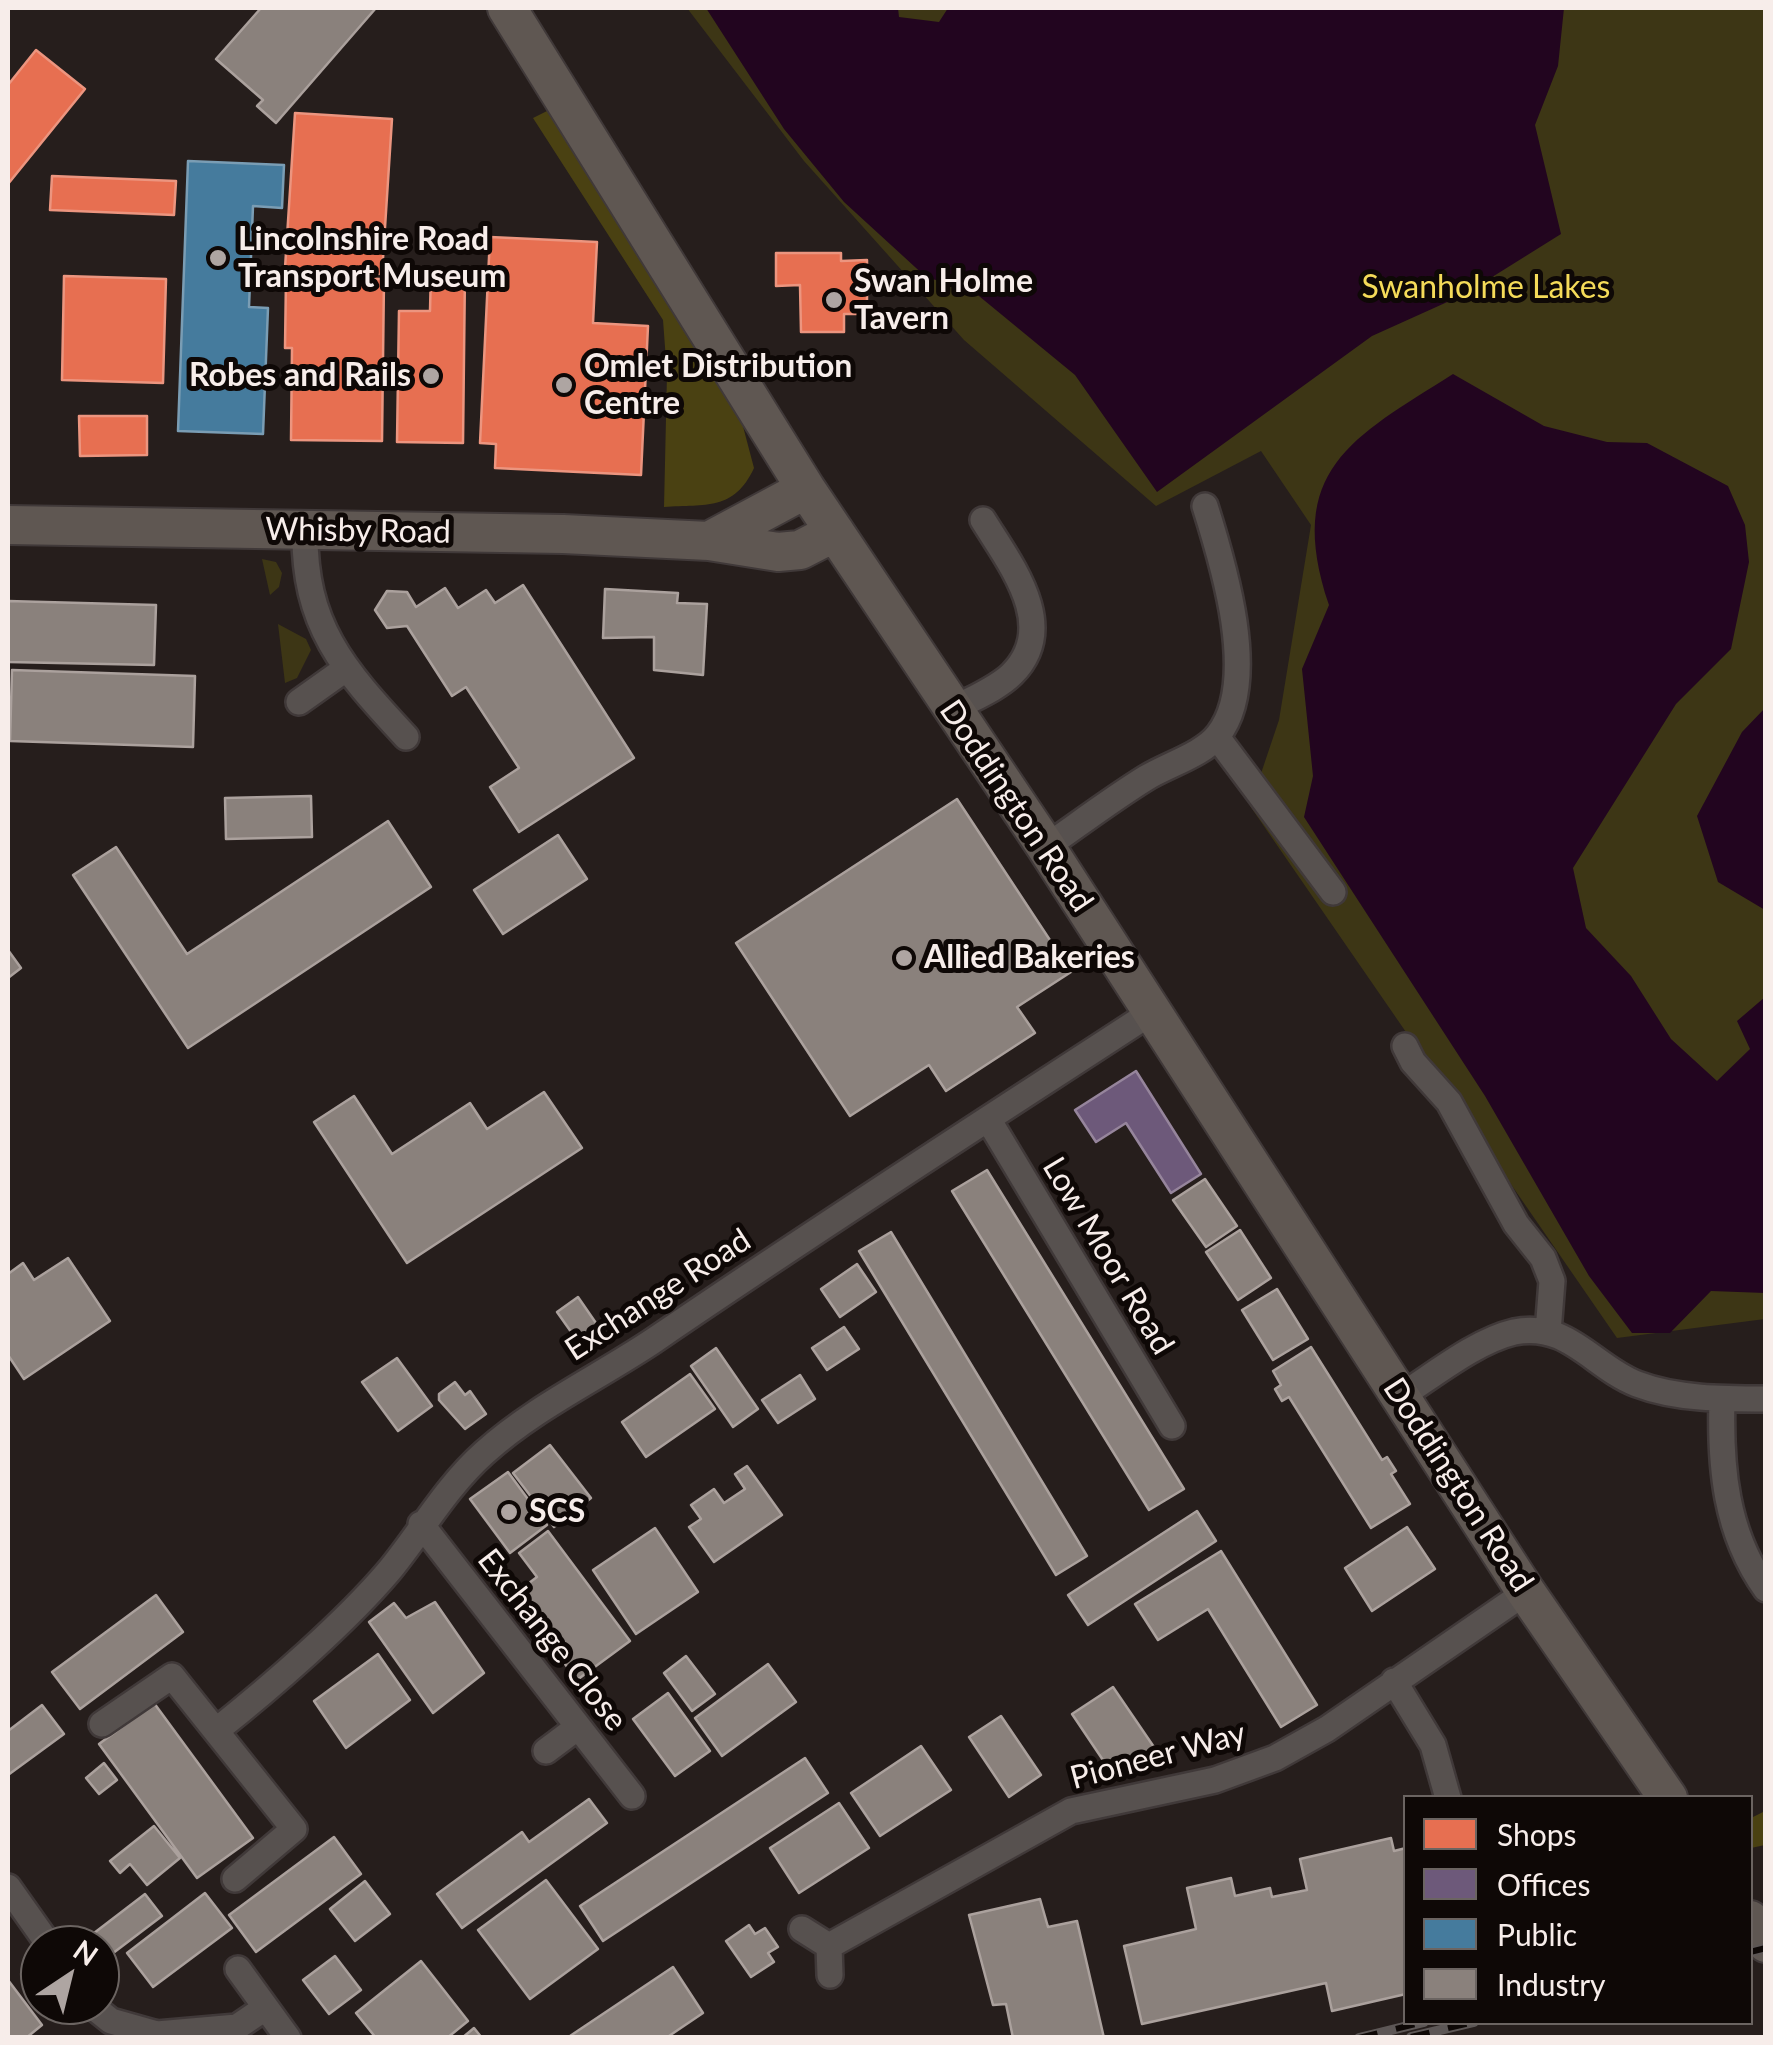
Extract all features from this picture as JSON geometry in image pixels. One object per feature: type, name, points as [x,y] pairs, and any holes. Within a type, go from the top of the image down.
[{"type":"main road","name":"Doddington Road","points":[[508,8],[806,489],[1046,847],[1526,1592],[1666,1795]]},
{"type":"main road","points":[[709,542],[806,489]]},
{"type":"main road","name":"Whisby Road","points":[[8,524],[305,528],[709,542],[778,552],[800,550],[836,532]]},
{"type":"street","points":[[1046,847],[1144,779],[1218,737],[1232,706],[1238,643],[1227,577],[1205,506]]},
{"type":"street","points":[[952,710],[1011,675],[1029,650],[1033,618],[1022,583],[983,520]]},
{"type":"street","points":[[305,528],[304,572],[311,603],[344,670],[406,737]]},
{"type":"street","points":[[299,702],[344,670]]},
{"type":"street","points":[[1218,737],[1334,892]]},
{"type":"street","name":"Exchange Road","points":[[217,1730],[257,1699],[389,1571],[421,1524],[481,1456],[539,1408],[631,1356],[1152,1012]]},
{"type":"street","points":[[1404,1046],[1449,1102],[1516,1224],[1543,1258],[1552,1293],[1548,1332]]},
{"type":"street","name":"Low Moor Road","points":[[988,1119],[1172,1426]]},
{"type":"street","points":[[1401,1396],[1512,1333],[1548,1332],[1568,1339],[1634,1383],[1722,1399],[1766,1399]]},
{"type":"street","points":[[1722,1399],[1723,1477],[1731,1518],[1766,1588]]},
{"type":"street","name":"Exchange Close","points":[[421,1524],[632,1796]]},
{"type":"street","name":"Pioneer Way","points":[[828,1946],[1071,1811],[1215,1780],[1276,1758],[1326,1729],[1526,1592]]},
{"type":"street","points":[[102,1724],[172,1676],[294,1829],[235,1879]]},
{"type":"street","points":[[1394,1681],[1433,1745],[1447,1795]]},
{"type":"street","points":[[546,1751],[578,1727]]},
{"type":"street","points":[[8,1886],[35,1925]]},
{"type":"street","points":[[802,1929],[828,1946],[830,1975]]},
{"type":"street","points":[[238,1970],[288,2038]]},
{"type":"street","points":[[120,2024],[157,2034],[237,2028],[266,2008]]},
{"type":"green space","name":"Swanholme Lakes","points":[[687,8],[1765,8],[1765,1319],[1617,1338],[1250,806],[1279,720],[1311,525],[1261,451],[1156,506],[964,340],[804,161]]},
{"type":"green space","points":[[262,559],[276,562],[282,573],[279,587],[270,595]]},
{"type":"green space","points":[[278,624],[306,639],[311,650],[297,678],[285,683]]},
{"type":"shaded area","points":[[706,8],[898,8],[899,17],[939,22],[948,8],[1564,8],[1558,66],[1535,125],[1561,234],[1465,294],[1372,336],[1157,492],[1075,375],[968,287],[927,278],[844,202],[784,129]]},
{"type":"shaded area","points":[[551,109],[740,415],[754,468],[746,482],[728,498],[706,505],[664,507],[667,374],[663,320],[533,118]]},
{"type":"shaded area","points":[[1453,374],[1544,426],[1607,442],[1647,443],[1728,486],[1745,525],[1749,562],[1731,649],[1676,704],[1573,868],[1586,928],[1631,976],[1671,1039],[1717,1081],[1750,1049],[1737,1021],[1765,997],[1765,1293],[1711,1291],[1670,1333],[1632,1333],[1589,1276],[1485,1096],[1304,817],[1313,776],[1302,669],[1329,605],[1317,559],[1315,521],[1322,489],[1336,463],[1358,440]]},
{"type":"shaded area","points":[[1765,708],[1765,910],[1718,882],[1697,816],[1742,732]]},
{"type":"shaded area","points":[[1765,1811],[1765,1845],[1753,1848],[1753,1817]]},
{"type":"building: Shops","points":[[36,50],[85,89],[8,184],[8,85]]},
{"type":"building: Shops","points":[[295,113],[392,119],[382,274],[285,268]]},
{"type":"building: Shops","points":[[52,176],[176,181],[174,215],[50,210]]},
{"type":"building: Shops","name":"Omlet Distribution Centre","points":[[490,237],[597,242],[593,323],[648,326],[641,475],[495,468],[496,444],[480,443]]},
{"type":"building: Shops","name":"Swan Holme Tavern","points":[[776,253],[841,253],[841,261],[867,260],[867,314],[844,314],[844,332],[801,332],[800,285],[776,286]]},
{"type":"building: Shops","name":"Robes and Rails","points":[[431,270],[465,271],[463,443],[397,442],[399,311],[430,311]]},
{"type":"building: Shops","points":[[64,276],[166,279],[163,383],[62,380]]},
{"type":"building: Shops","points":[[286,278],[384,279],[382,441],[291,440],[292,348],[285,348]]},
{"type":"building: Shops","points":[[79,416],[147,416],[147,455],[80,456]]},
{"type":"building: Offices","points":[[1136,1071],[1201,1174],[1171,1193],[1126,1123],[1096,1142],[1075,1110]]},
{"type":"building: Public","name":"Lincolnshire Road Transport Museum","points":[[188,161],[284,165],[282,208],[253,206],[249,307],[268,308],[263,434],[178,431]]},
{"type":"building: Industry","points":[[261,8],[376,8],[276,123],[257,106],[263,100],[216,59]]},
{"type":"building: Industry","points":[[523,585],[634,758],[519,832],[490,787],[519,768],[466,687],[452,696],[407,626],[387,628],[375,610],[387,591],[407,592],[416,607],[445,588],[458,608],[486,590],[495,603]]},
{"type":"building: Industry","points":[[605,589],[678,593],[677,603],[707,604],[703,675],[654,670],[654,637],[603,638]]},
{"type":"building: Industry","points":[[8,601],[156,605],[154,665],[8,662]]},
{"type":"building: Industry","points":[[12,670],[195,676],[193,747],[10,741]]},
{"type":"building: Industry","points":[[311,796],[312,837],[226,839],[225,798]]},
{"type":"building: Industry","name":"Allied Bakeries","points":[[957,799],[1071,972],[1017,1007],[1035,1033],[946,1091],[929,1065],[850,1116],[736,943]]},
{"type":"building: Industry","points":[[388,821],[431,887],[188,1048],[73,875],[116,847],[187,954]]},
{"type":"building: Industry","points":[[558,835],[587,879],[503,934],[474,890]]},
{"type":"building: Industry","points":[[8,950],[21,968],[8,978]]},
{"type":"building: Industry","points":[[544,1092],[582,1148],[407,1263],[314,1122],[354,1096],[392,1154],[470,1103],[487,1129]]},
{"type":"building: Industry","points":[[987,1170],[1184,1489],[1149,1510],[952,1191]]},
{"type":"building: Industry","points":[[1205,1179],[1237,1226],[1206,1247],[1173,1200]]},
{"type":"building: Industry","points":[[1240,1230],[1271,1278],[1238,1300],[1206,1252]]},
{"type":"building: Industry","points":[[891,1232],[1087,1556],[1056,1575],[859,1251]]},
{"type":"building: Industry","points":[[68,1258],[110,1321],[24,1379],[8,1355],[8,1274],[23,1263],[34,1280]]},
{"type":"building: Industry","points":[[857,1264],[876,1292],[840,1317],[821,1289]]},
{"type":"building: Industry","points":[[1277,1289],[1308,1339],[1273,1360],[1242,1310]]},
{"type":"building: Industry","points":[[578,1297],[607,1339],[586,1353],[557,1312]]},
{"type":"building: Industry","points":[[844,1327],[859,1349],[827,1370],[812,1348]]},
{"type":"building: Industry","points":[[1311,1347],[1382,1460],[1387,1457],[1396,1471],[1391,1474],[1410,1504],[1371,1528],[1289,1397],[1282,1401],[1275,1389],[1281,1385],[1273,1371]]},
{"type":"building: Industry","points":[[716,1348],[758,1409],[733,1427],[691,1366]]},
{"type":"building: Industry","points":[[397,1358],[432,1406],[398,1431],[362,1382]]},
{"type":"building: Industry","points":[[690,1374],[715,1409],[646,1457],[622,1422]]},
{"type":"building: Industry","points":[[800,1375],[815,1399],[778,1423],[762,1400]]},
{"type":"building: Industry","points":[[455,1382],[465,1395],[470,1391],[486,1414],[465,1429],[439,1400],[439,1394]]},
{"type":"building: Industry","points":[[550,1445],[591,1498],[554,1527],[513,1473]]},
{"type":"building: Industry","points":[[747,1466],[782,1515],[714,1562],[689,1527],[701,1519],[691,1505],[714,1489],[724,1503],[745,1489],[735,1474]]},
{"type":"building: Industry","name":"SCS","points":[[508,1472],[547,1525],[510,1553],[470,1499]]},
{"type":"building: Industry","points":[[1197,1511],[1216,1541],[1088,1625],[1068,1595]]},
{"type":"building: Industry","points":[[1407,1527],[1435,1569],[1372,1611],[1345,1568]]},
{"type":"building: Industry","points":[[655,1528],[698,1592],[636,1634],[593,1570]]},
{"type":"building: Industry","points":[[548,1531],[630,1641],[577,1680],[513,1595],[537,1577],[519,1553]]},
{"type":"building: Industry","points":[[1221,1551],[1317,1705],[1281,1727],[1208,1609],[1158,1640],[1135,1604]]},
{"type":"building: Industry","points":[[156,1595],[183,1632],[80,1709],[52,1672]]},
{"type":"building: Industry","points":[[435,1602],[484,1673],[433,1713],[369,1622],[394,1603],[406,1618]]},
{"type":"building: Industry","points":[[378,1654],[410,1700],[346,1748],[314,1701]]},
{"type":"building: Industry","points":[[686,1656],[715,1694],[692,1711],[664,1673]]},
{"type":"building: Industry","points":[[768,1664],[796,1702],[722,1756],[695,1718]]},
{"type":"building: Industry","points":[[1113,1687],[1156,1750],[1115,1778],[1072,1714]]},
{"type":"building: Industry","points":[[668,1693],[710,1751],[675,1776],[633,1719]]},
{"type":"building: Industry","points":[[154,1703],[253,1838],[197,1878],[99,1744]]},
{"type":"building: Industry","points":[[42,1705],[64,1734],[8,1775],[8,1731]]},
{"type":"building: Industry","points":[[1001,1716],[1041,1775],[1009,1797],[969,1737]]},
{"type":"building: Industry","points":[[921,1746],[951,1790],[880,1836],[851,1793]]},
{"type":"building: Industry","points":[[805,1758],[828,1793],[603,1941],[580,1906]]},
{"type":"building: Industry","points":[[104,1763],[117,1780],[99,1794],[86,1778]]},
{"type":"building: Industry","points":[[589,1799],[607,1823],[462,1928],[437,1894],[522,1832],[529,1842]]},
{"type":"building: Industry","points":[[839,1803],[869,1848],[799,1893],[770,1848]]},
{"type":"building: Industry","points":[[154,1826],[180,1858],[147,1885],[130,1864],[120,1873],[110,1861]]},
{"type":"building: Industry","points":[[334,1837],[361,1874],[256,1952],[229,1915]]},
{"type":"building: Industry","points":[[1391,1838],[1394,1851],[1403,1849],[1403,1995],[1332,2011],[1326,1983],[1142,2024],[1124,1946],[1196,1929],[1187,1888],[1231,1878],[1235,1896],[1270,1888],[1272,1897],[1307,1890],[1300,1859]]},
{"type":"building: Industry","points":[[546,1880],[598,1949],[530,1999],[478,1930]]},
{"type":"building: Industry","points":[[365,1881],[390,1914],[355,1941],[330,1909]]},
{"type":"building: Industry","points":[[205,1893],[232,1928],[153,1987],[127,1953]]},
{"type":"building: Industry","points":[[145,1894],[162,1916],[120,1948],[120,1925],[105,1925]]},
{"type":"building: Industry","points":[[1040,1899],[1048,1927],[1077,1921],[1104,2038],[1013,2038],[1006,2004],[993,2005],[969,1915]]},
{"type":"building: Industry","points":[[749,1925],[755,1934],[765,1928],[778,1947],[768,1953],[774,1962],[751,1977],[726,1941]]},
{"type":"building: Industry","points":[[335,1956],[361,1990],[329,2014],[303,1980]]},
{"type":"building: Industry","points":[[421,1961],[468,2021],[447,2038],[376,2038],[356,2013]]},
{"type":"building: Industry","points":[[673,1967],[703,2013],[666,2038],[567,2038]]},
{"type":"building: Industry","points":[[8,1980],[20,1996],[20,2025],[42,2025],[26,2038],[8,2038]]},
{"type":"building: Industry","points":[[474,2028],[482,2038],[462,2038]]},
{"type":"railway","points":[[1753,1951],[1766,1948]]},
{"type":"railway","points":[[1359,2038],[1412,2025]]},
{"type":"railway","points":[[1411,2037],[1461,2025]]},
{"type":"place","name":"Lincolnshire Road Transport Museum","points":[[218,258]]},
{"type":"place","name":"Swan Holme Tavern","points":[[834,300]]},
{"type":"place","name":"Robes and Rails","points":[[431,376]]},
{"type":"place","name":"Omlet Distribution Centre","points":[[564,385]]},
{"type":"place","name":"Allied Bakeries","points":[[904,958]]},
{"type":"place","name":"SCS","points":[[509,1512]]}]
